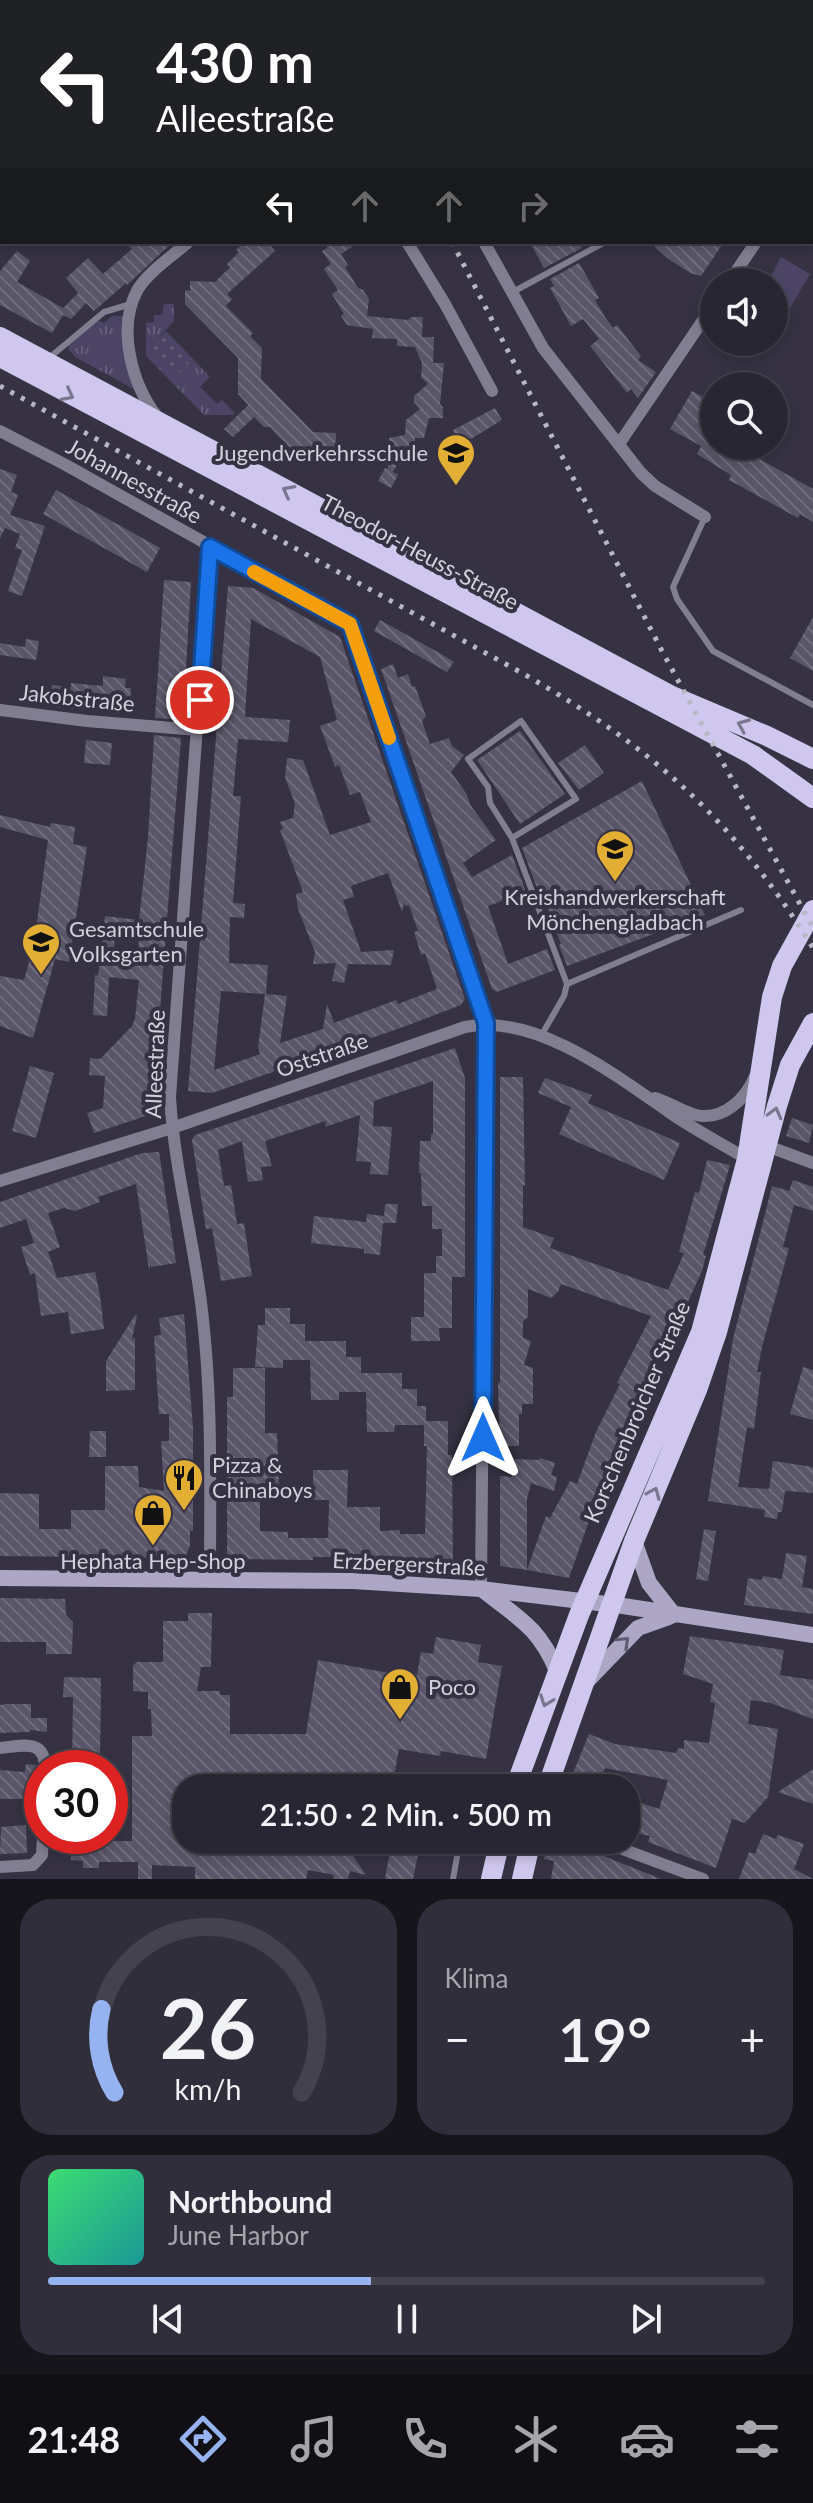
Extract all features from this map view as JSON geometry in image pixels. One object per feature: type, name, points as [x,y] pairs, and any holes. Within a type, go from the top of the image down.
[{"type":"main road","name":"Theodor-Heuss-Straße","points":[[0,337],[672,696],[813,759]]},
{"type":"main road","name":"Theodor-Heuss-Straße","points":[[0,357],[753,755],[813,798]]},
{"type":"main road","name":"Korschenbroicher Straße","points":[[520,1774],[584,1602],[701,1332],[747,1159],[772,997],[782,966],[813,910]]},
{"type":"main road","name":"Korschenbroicher Straße","points":[[552,1774],[634,1541],[710,1354],[790,1065],[813,1023]]},
{"type":"main road","points":[[584,1684],[638,1628],[674,1615],[649,1583],[634,1541]]},
{"type":"main road","name":"Erzbergerstraße","points":[[0,1578],[353,1581],[481,1589],[813,1635]]},
{"type":"main road","points":[[481,1589],[533,1629],[547,1648],[557,1671]]},
{"type":"main road","points":[[491,1879],[497,1854]]},
{"type":"main road","points":[[522,1879],[528,1854]]},
{"type":"street","points":[[162,424],[140,390],[132,360],[129,338],[131,304],[140,286],[186,244]]},
{"type":"street","points":[[408,244],[492,391]]},
{"type":"street","points":[[485,244],[543,348],[619,444],[655,486],[705,517]]},
{"type":"street","points":[[738,268],[755,244]]},
{"type":"street","points":[[619,444],[700,325]]},
{"type":"street","name":"Johannesstraße","points":[[0,431],[350,624],[486,1023],[481,1589]]},
{"type":"street","name":"Alleestraße","points":[[210,547],[170,1097],[172,1128],[200,1294],[210,1389],[210,1580]]},
{"type":"street","name":"Jakobstraße","points":[[0,710],[198,730]]},
{"type":"street","name":"Oststraße","points":[[0,1181],[172,1128],[465,1027],[486,1023],[541,1036],[583,1057],[747,1159]]},
{"type":"street","name":"Oststraße","points":[[649,1096],[672,1103],[694,1115],[711,1116],[738,1102],[751,1086],[762,1063]]},
{"type":"street","points":[[767,1146],[813,1163]]},
{"type":"street","points":[[0,1748],[32,1746],[40,1750]]},
{"type":"street","points":[[0,1867],[33,1865],[42,1854]]},
{"type":"street","points":[[636,1854],[703,1879]]},
{"type":"lane","points":[[511,293],[601,244]]},
{"type":"lane","points":[[45,362],[104,312],[131,304]]},
{"type":"lane","points":[[705,517],[673,587],[677,599],[713,651],[813,705]]},
{"type":"lane","points":[[512,838],[576,799],[521,721],[468,759],[488,787],[490,803],[512,838],[567,984],[564,996],[541,1036]]},
{"type":"lane","points":[[567,984],[741,910]]},
{"type":"lane","points":[[453,1879],[457,1854]]},
{"type":"green space","points":[[781,257],[810,274],[788,312],[788,268],[775,268]]},
{"type":"green space","points":[[164,304],[174,304],[174,321],[150,347],[176,374],[193,359],[210,377],[200,387],[217,404],[222,400],[235,413],[233,415],[204,415],[146,356],[146,323],[154,322],[154,315],[162,315]]},
{"type":"green space","points":[[112,316],[123,316],[122,335],[134,389],[75,357],[68,349],[69,344],[97,320],[104,323]]},
{"type":"green space","points":[[166,331],[193,359],[176,375],[150,347]]},
{"type":"building","points":[[127,244],[171,244],[94,311],[86,303],[71,319],[63,315],[52,333],[0,305],[0,271],[17,251],[30,261],[17,282],[63,308],[78,293],[66,278],[88,258],[103,274],[132,249]]},
{"type":"building","points":[[242,244],[269,244],[275,251],[227,294],[232,299],[226,306],[253,333],[250,336],[262,348],[261,379],[313,432],[336,433],[336,461],[302,460],[270,427],[264,427],[254,417],[233,437],[224,429],[248,405],[238,394],[238,358],[185,304],[185,290],[190,291],[190,281],[215,282],[230,267],[227,264],[239,252],[236,250]]},
{"type":"building","points":[[328,244],[356,244],[341,254],[358,288],[369,299],[367,316],[408,320],[423,317],[422,337],[434,337],[433,363],[444,363],[440,404],[443,418],[429,418],[424,438],[415,438],[415,454],[403,453],[393,472],[398,475],[391,488],[378,481],[385,468],[388,469],[389,438],[405,435],[406,420],[420,409],[414,402],[414,396],[428,384],[421,377],[422,363],[415,347],[397,346],[397,339],[372,338],[373,329],[347,325],[332,294],[338,290],[324,269],[331,264],[322,251]]},
{"type":"building","points":[[580,244],[582,248],[544,268],[532,246]]},
{"type":"building","points":[[652,244],[723,244],[706,268],[700,268],[700,276],[690,273]]},
{"type":"building","points":[[579,263],[599,298],[595,300],[605,317],[613,328],[617,325],[641,356],[638,360],[656,372],[638,398],[631,389],[627,393],[590,346],[599,339],[583,319],[571,326],[550,288],[554,286],[550,279]]},
{"type":"building","points":[[692,391],[700,396],[700,445],[670,429]]},
{"type":"building","points":[[495,408],[502,420],[461,445],[453,430]]},
{"type":"building","points":[[707,460],[761,460],[813,489],[813,522],[800,514],[798,518],[729,480],[731,475]]},
{"type":"building","points":[[0,469],[17,475],[11,492],[18,495],[10,515],[45,526],[22,596],[8,591],[22,550],[15,548],[20,534],[5,528],[0,539]]},
{"type":"building","points":[[56,490],[160,548],[147,572],[43,514]]},
{"type":"building","points":[[164,580],[191,582],[183,720],[155,718]]},
{"type":"building","points":[[228,586],[253,588],[340,637],[465,999],[461,1005],[406,1026],[212,1093],[188,1091]],"holes":[[[251,619],[320,657],[337,720],[320,726],[335,767],[339,765],[350,795],[360,792],[371,822],[330,835],[303,760],[287,758],[285,777],[295,804],[293,818],[280,822],[283,829],[280,830],[303,892],[296,894],[298,909],[315,952],[313,964],[336,963],[332,981],[344,983],[348,964],[391,965],[394,950],[361,952],[343,900],[354,897],[351,886],[388,873],[402,912],[404,903],[405,906],[409,905],[418,931],[414,932],[421,955],[425,953],[437,989],[398,1004],[396,1000],[334,1023],[327,1004],[323,1029],[280,1043],[287,996],[266,994],[268,965],[229,963],[230,917],[244,918],[245,904],[233,903],[241,796],[233,796],[238,739],[288,742],[290,720],[245,717]],[[221,991],[265,994],[258,1047],[260,1054],[214,1070]]]},
{"type":"building","points":[[813,617],[813,671],[790,658]]},
{"type":"building","points":[[380,620],[454,662],[447,672],[374,631]]},
{"type":"building","points":[[26,639],[39,641],[36,660],[0,655],[0,643],[25,647]]},
{"type":"building","points":[[393,664],[398,678],[408,674],[412,687],[415,686],[426,716],[422,721],[430,744],[449,738],[452,746],[464,755],[451,772],[496,840],[463,863],[472,877],[512,855],[526,892],[488,906],[508,964],[547,949],[555,970],[497,992],[492,989],[381,669]]},
{"type":"building","points":[[103,676],[126,679],[125,688],[131,688],[130,703],[102,700],[101,711],[50,707],[52,685],[103,686]]},
{"type":"building","points":[[520,731],[565,794],[520,824],[477,760]]},
{"type":"building","points":[[154,735],[181,738],[152,1114],[94,1133],[87,1113],[103,1108],[105,1076],[89,1075],[90,1058],[100,1059],[132,1026],[139,980],[98,976],[105,916],[139,920]],"holes":[[[109,934],[139,936],[138,965],[113,963],[115,935]]]},
{"type":"building","points":[[86,740],[112,743],[110,765],[84,763]]},
{"type":"building","points":[[585,745],[604,773],[579,790],[558,763]]},
{"type":"building","name":"Kreishandwerkerschaft Mönchengladbach","points":[[642,781],[705,915],[567,966],[540,887],[537,888],[522,848]]},
{"type":"building","points":[[0,815],[50,827],[51,823],[75,827],[73,844],[87,847],[69,962],[55,959],[33,1038],[0,1026],[0,976],[24,980],[34,944],[48,840],[0,827]]},
{"type":"building","points":[[95,975],[109,977],[107,1016],[93,1015]]},
{"type":"building","points":[[455,1048],[465,1078],[465,1277],[452,1277],[452,1328],[439,1328],[440,1341],[411,1341],[411,1317],[424,1317],[424,1273],[436,1273],[436,1256],[442,1256],[442,1229],[432,1229],[432,1206],[422,1206],[419,1173],[420,1141],[431,1141],[433,1134],[433,1081],[374,1101],[373,1126],[392,1127],[388,1175],[370,1174],[371,1162],[356,1161],[360,1115],[325,1127],[326,1121],[265,1141],[272,1166],[261,1167],[263,1180],[248,1182],[242,1141],[218,1150],[224,1186],[231,1185],[237,1224],[244,1223],[252,1276],[221,1281],[212,1228],[206,1229],[192,1140],[195,1135]]},
{"type":"building","points":[[30,1066],[54,1073],[36,1138],[12,1131]]},
{"type":"building","points":[[500,1077],[523,1077],[523,1227],[554,1238],[550,1248],[668,1290],[684,1253],[679,1252],[707,1160],[730,1165],[703,1255],[706,1256],[702,1271],[671,1339],[666,1341],[667,1346],[653,1378],[616,1444],[569,1578],[527,1570],[546,1516],[550,1518],[570,1481],[577,1484],[596,1432],[620,1384],[617,1383],[651,1316],[561,1284],[551,1298],[528,1289],[528,1317],[523,1321],[523,1338],[531,1341],[524,1365],[533,1368],[533,1404],[522,1404],[519,1446],[500,1446]]},
{"type":"building","points":[[545,1078],[592,1095],[588,1103],[680,1143],[664,1180],[559,1134],[571,1107],[538,1093]]},
{"type":"building","points":[[792,1118],[813,1125],[809,1143],[786,1136]]},
{"type":"building","points":[[159,1152],[176,1263],[151,1267],[151,1263],[149,1269],[136,1184],[98,1197],[100,1202],[75,1211],[64,1208],[48,1213],[60,1247],[48,1252],[57,1278],[95,1272],[100,1295],[104,1329],[71,1334],[68,1312],[41,1316],[35,1273],[30,1275],[21,1247],[34,1243],[26,1219],[0,1228],[0,1202],[142,1153]]},
{"type":"building","points":[[793,1180],[813,1187],[813,1211],[794,1205],[783,1247],[789,1248],[757,1372],[761,1372],[754,1429],[747,1427],[738,1487],[769,1489],[773,1461],[813,1467],[813,1493],[785,1491],[782,1512],[778,1512],[777,1519],[764,1517],[765,1510],[708,1501],[733,1339],[772,1186],[789,1191]]},
{"type":"building","points":[[385,1204],[398,1204],[396,1223],[383,1223],[380,1255],[364,1253],[364,1249],[311,1243],[314,1216],[366,1222],[367,1214],[384,1216]]},
{"type":"building","points":[[265,1308],[290,1308],[290,1324],[305,1324],[305,1341],[346,1341],[346,1357],[361,1357],[361,1373],[402,1373],[402,1389],[417,1389],[417,1406],[426,1406],[426,1421],[448,1421],[448,1455],[452,1455],[453,1562],[338,1561],[339,1557],[313,1557],[313,1560],[227,1559],[227,1397],[233,1397],[233,1368],[265,1368],[265,1433],[277,1433],[279,1486],[260,1486],[260,1531],[288,1532],[288,1538],[328,1538],[329,1500],[313,1500],[313,1470],[348,1470],[347,1507],[380,1507],[380,1531],[425,1534],[427,1446],[424,1446],[424,1425],[395,1425],[394,1432],[367,1432],[366,1392],[339,1392],[339,1400],[311,1400],[310,1360],[283,1360],[283,1368],[255,1367],[258,1325],[265,1325]]},
{"type":"building","points":[[184,1314],[193,1427],[193,1531],[190,1531],[190,1545],[185,1558],[0,1556],[0,1493],[39,1494],[39,1529],[71,1529],[71,1510],[105,1510],[105,1466],[138,1466],[139,1487],[164,1491],[161,1441],[169,1441],[169,1414],[159,1414],[154,1336],[161,1335],[159,1318]]},
{"type":"building","points":[[135,1315],[132,1339],[135,1338],[135,1390],[106,1391],[106,1361]]},
{"type":"building","points":[[803,1367],[813,1370],[813,1420],[790,1414]]},
{"type":"building","points":[[90,1431],[106,1431],[106,1457],[89,1457]]},
{"type":"building","points":[[540,1458],[555,1463],[551,1475],[557,1477],[554,1491],[531,1483],[527,1499],[527,1570],[500,1566],[500,1476],[512,1477],[512,1459]]},
{"type":"building","points":[[704,1529],[716,1531],[708,1581],[696,1579]]},
{"type":"building","points":[[786,1553],[807,1556],[802,1587],[813,1589],[813,1614],[744,1605],[748,1578],[762,1580],[763,1576],[782,1579]]},
{"type":"building","points":[[0,1598],[65,1599],[66,1615],[73,1622],[72,1654],[46,1654],[46,1642],[0,1642]]},
{"type":"building","points":[[188,1613],[212,1613],[211,1667],[201,1667],[197,1691],[220,1691],[220,1695],[230,1695],[230,1734],[306,1734],[318,1660],[411,1677],[412,1674],[417,1675],[421,1652],[433,1654],[436,1637],[481,1645],[478,1662],[502,1666],[486,1759],[441,1751],[440,1756],[399,1749],[395,1774],[172,1774],[172,1854],[352,1854],[366,1875],[350,1871],[348,1879],[333,1879],[334,1875],[308,1870],[306,1879],[195,1879],[195,1867],[152,1865],[152,1879],[138,1879],[138,1862],[99,1862],[99,1868],[83,1868],[83,1861],[71,1860],[71,1854],[128,1854],[128,1841],[132,1841],[132,1736],[152,1736],[148,1692],[133,1691],[133,1665],[137,1662],[163,1662],[163,1621],[188,1621]]},
{"type":"building","points":[[690,1636],[784,1650],[780,1675],[813,1680],[813,1719],[770,1703],[751,1700],[748,1724],[778,1729],[768,1797],[745,1823],[732,1819],[716,1868],[648,1842],[650,1836],[640,1834],[640,1803],[659,1809],[668,1780],[605,1768],[602,1774],[573,1774],[589,1734],[615,1744],[676,1753],[678,1748],[684,1749],[684,1740],[709,1743],[715,1703],[710,1702],[713,1684],[683,1674]]},
{"type":"building","points":[[64,1677],[101,1678],[100,1750],[72,1750],[73,1697],[63,1697]]},
{"type":"building","points":[[31,1704],[31,1718],[47,1718],[47,1732],[0,1733],[0,1705]]},
{"type":"building","points":[[813,1769],[813,1804],[778,1792]]},
{"type":"building","points":[[0,1770],[24,1772],[24,1799],[0,1799]]},
{"type":"building","points":[[24,1825],[24,1853],[0,1854],[1,1827]]},
{"type":"building","points":[[763,1834],[776,1839],[778,1835],[804,1844],[794,1869],[813,1879],[739,1879],[749,1852],[755,1854]]},
{"type":"building","points":[[389,1854],[418,1854],[413,1879],[385,1879]]},
{"type":"building","points":[[545,1854],[596,1854],[661,1879],[551,1879],[554,1861],[544,1859]]},
{"type":"railway","points":[[453,244],[662,651],[813,928]]},
{"type":"railway","points":[[0,386],[522,673],[611,729],[687,790],[720,824],[783,902],[813,948]]},
{"type":"slow traffic","points":[[254,572],[350,624],[389,738]]},
{"type":"place","name":"Jugendverkehrsschule","points":[[456,487]]},
{"type":"place","name":"Kreishandwerkerschaft Mönchengladbach","points":[[615,883]]},
{"type":"place","name":"Gesamtschule Volksgarten","points":[[41,976]]},
{"type":"place","name":"Pizza & Chinaboys","points":[[184,1512]]},
{"type":"place","name":"Hephata Hep-Shop","points":[[153,1547]]},
{"type":"place","name":"Poco","points":[[400,1721]]},
{"type":"route","points":[[200,700],[210,547],[350,624],[486,1023],[483,1438]]}]
